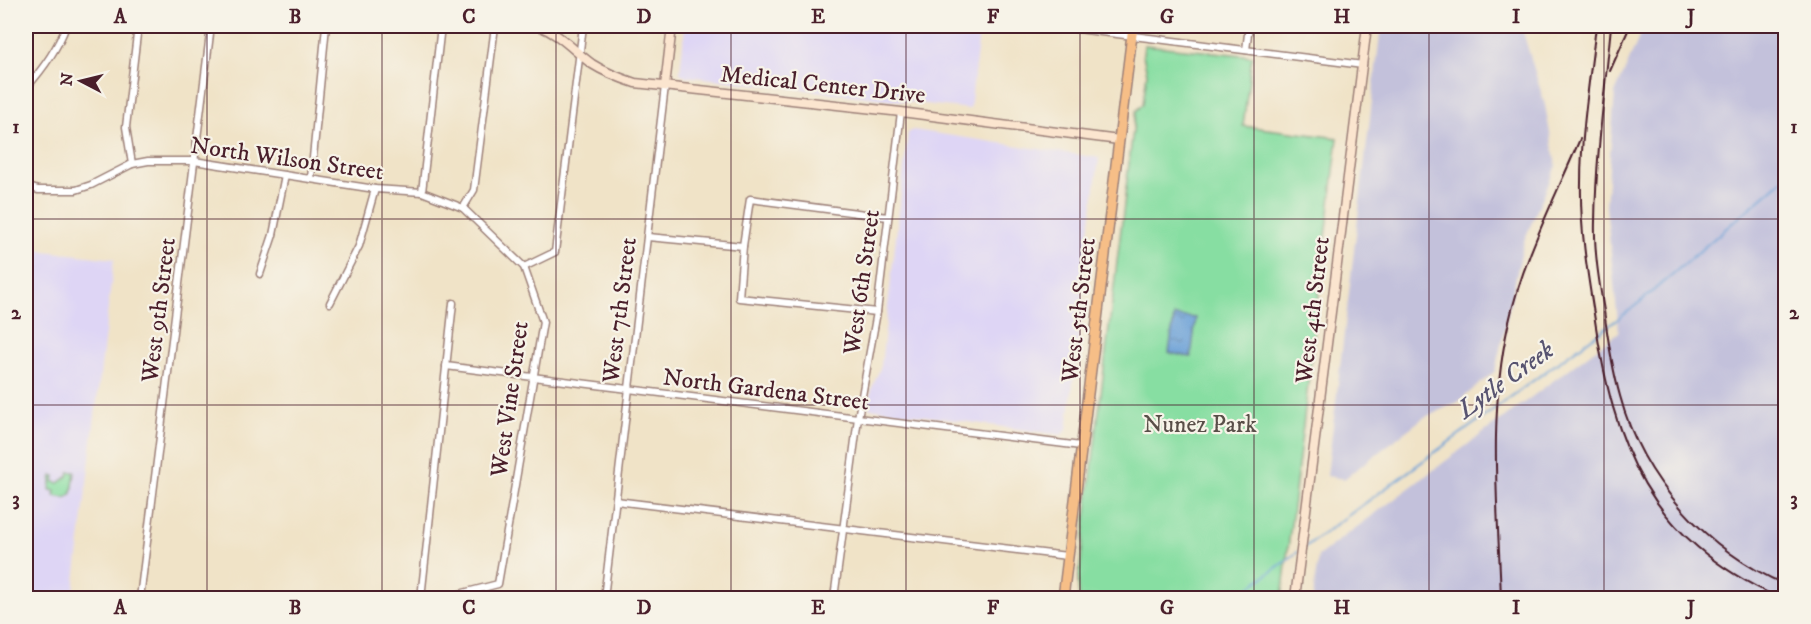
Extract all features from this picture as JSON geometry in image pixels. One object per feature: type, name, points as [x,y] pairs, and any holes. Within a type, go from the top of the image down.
[{"type":"main road","name":"West 5th Street","points":[[1063,598],[1132,31]]},
{"type":"street","points":[[26,88],[44,68],[66,26]]},
{"type":"street","points":[[132,164],[126,127],[138,26]]},
{"type":"street","name":"West 9th Street","points":[[140,598],[211,26]]},
{"type":"street","points":[[311,178],[326,26]]},
{"type":"street","points":[[422,192],[441,26]]},
{"type":"street","points":[[463,208],[474,190],[495,26]]},
{"type":"street","name":"Medical Center Drive","points":[[539,26],[559,36],[592,63],[616,77],[635,83],[901,112],[1119,140]]},
{"type":"street","points":[[524,267],[555,252],[583,26]]},
{"type":"street","name":"West 7th Street","points":[[604,598],[672,26]]},
{"type":"street","points":[[1054,26],[1132,31],[1246,50],[1363,65]]},
{"type":"street","points":[[1246,50],[1249,26]]},
{"type":"street","name":"West 4th Street","points":[[1295,598],[1367,26]]},
{"type":"street","name":"West 6th Street","points":[[834,598],[858,418],[877,312],[901,112]]},
{"type":"street","name":"North Wilson Street","points":[[26,186],[38,190],[76,190],[132,164],[148,161],[194,161],[375,189],[422,192],[463,208],[524,267]]},
{"type":"street","points":[[260,274],[273,235],[285,175]]},
{"type":"street","points":[[330,303],[359,246],[375,189]]},
{"type":"street","points":[[877,312],[739,298],[742,246],[750,199],[888,217]]},
{"type":"street","points":[[648,237],[742,246]]},
{"type":"street","name":"West Vine Street","points":[[444,598],[498,584],[543,322],[524,267]]},
{"type":"street","points":[[421,598],[453,303]]},
{"type":"street","name":"North Gardena Street","points":[[446,366],[1081,446]]},
{"type":"street","points":[[616,501],[1067,556]]},
{"type":"shaded area","points":[[685,26],[980,26],[970,109],[686,76],[680,73]]},
{"type":"shaded area","points":[[1381,26],[1521,26],[1545,105],[1556,166],[1524,241],[1495,371],[1458,402],[1423,418],[1344,479],[1327,476]]},
{"type":"shaded area","points":[[1644,26],[1785,26],[1785,598],[1313,598],[1318,556],[1619,332],[1606,206],[1615,93]]},
{"type":"shaded area","points":[[913,130],[1099,158],[1081,289],[1083,302],[1067,430],[1061,435],[868,408],[872,388],[881,366],[908,133]]},
{"type":"shaded area","points":[[26,249],[114,259],[73,598],[26,598]]},
{"type":"green space","name":"Nunez Park","points":[[1144,45],[1252,56],[1243,126],[1338,138],[1282,598],[1079,598],[1078,583],[1133,130],[1136,111],[1143,104],[1147,73],[1143,55]]},
{"type":"green space","points":[[69,472],[75,472],[72,493],[66,498],[54,496],[55,491],[50,490],[52,476],[55,476],[54,482],[59,483],[68,476]]},
{"type":"water","points":[[1174,316],[1196,318],[1191,357],[1169,353]]},
{"type":"waterway","name":"Lytle Creek","points":[[1305,547],[1633,308],[1786,177]]},
{"type":"waterway","name":"Lytle Creek","points":[[1235,598],[1298,552]]},
{"type":"railway","points":[[1596,26],[1582,144],[1582,216],[1594,314],[1602,363],[1613,407],[1627,447],[1645,484],[1668,517],[1698,547],[1734,574],[1779,598]]},
{"type":"railway","points":[[1611,26],[1599,148],[1595,232],[1597,266],[1607,333],[1620,396],[1630,427],[1644,456],[1661,483],[1682,509],[1730,553],[1757,571],[1786,585]]},
{"type":"railway","points":[[1610,71],[1630,26]]},
{"type":"railway","points":[[1501,598],[1496,427],[1502,360],[1508,326],[1522,278],[1580,139]]}]
